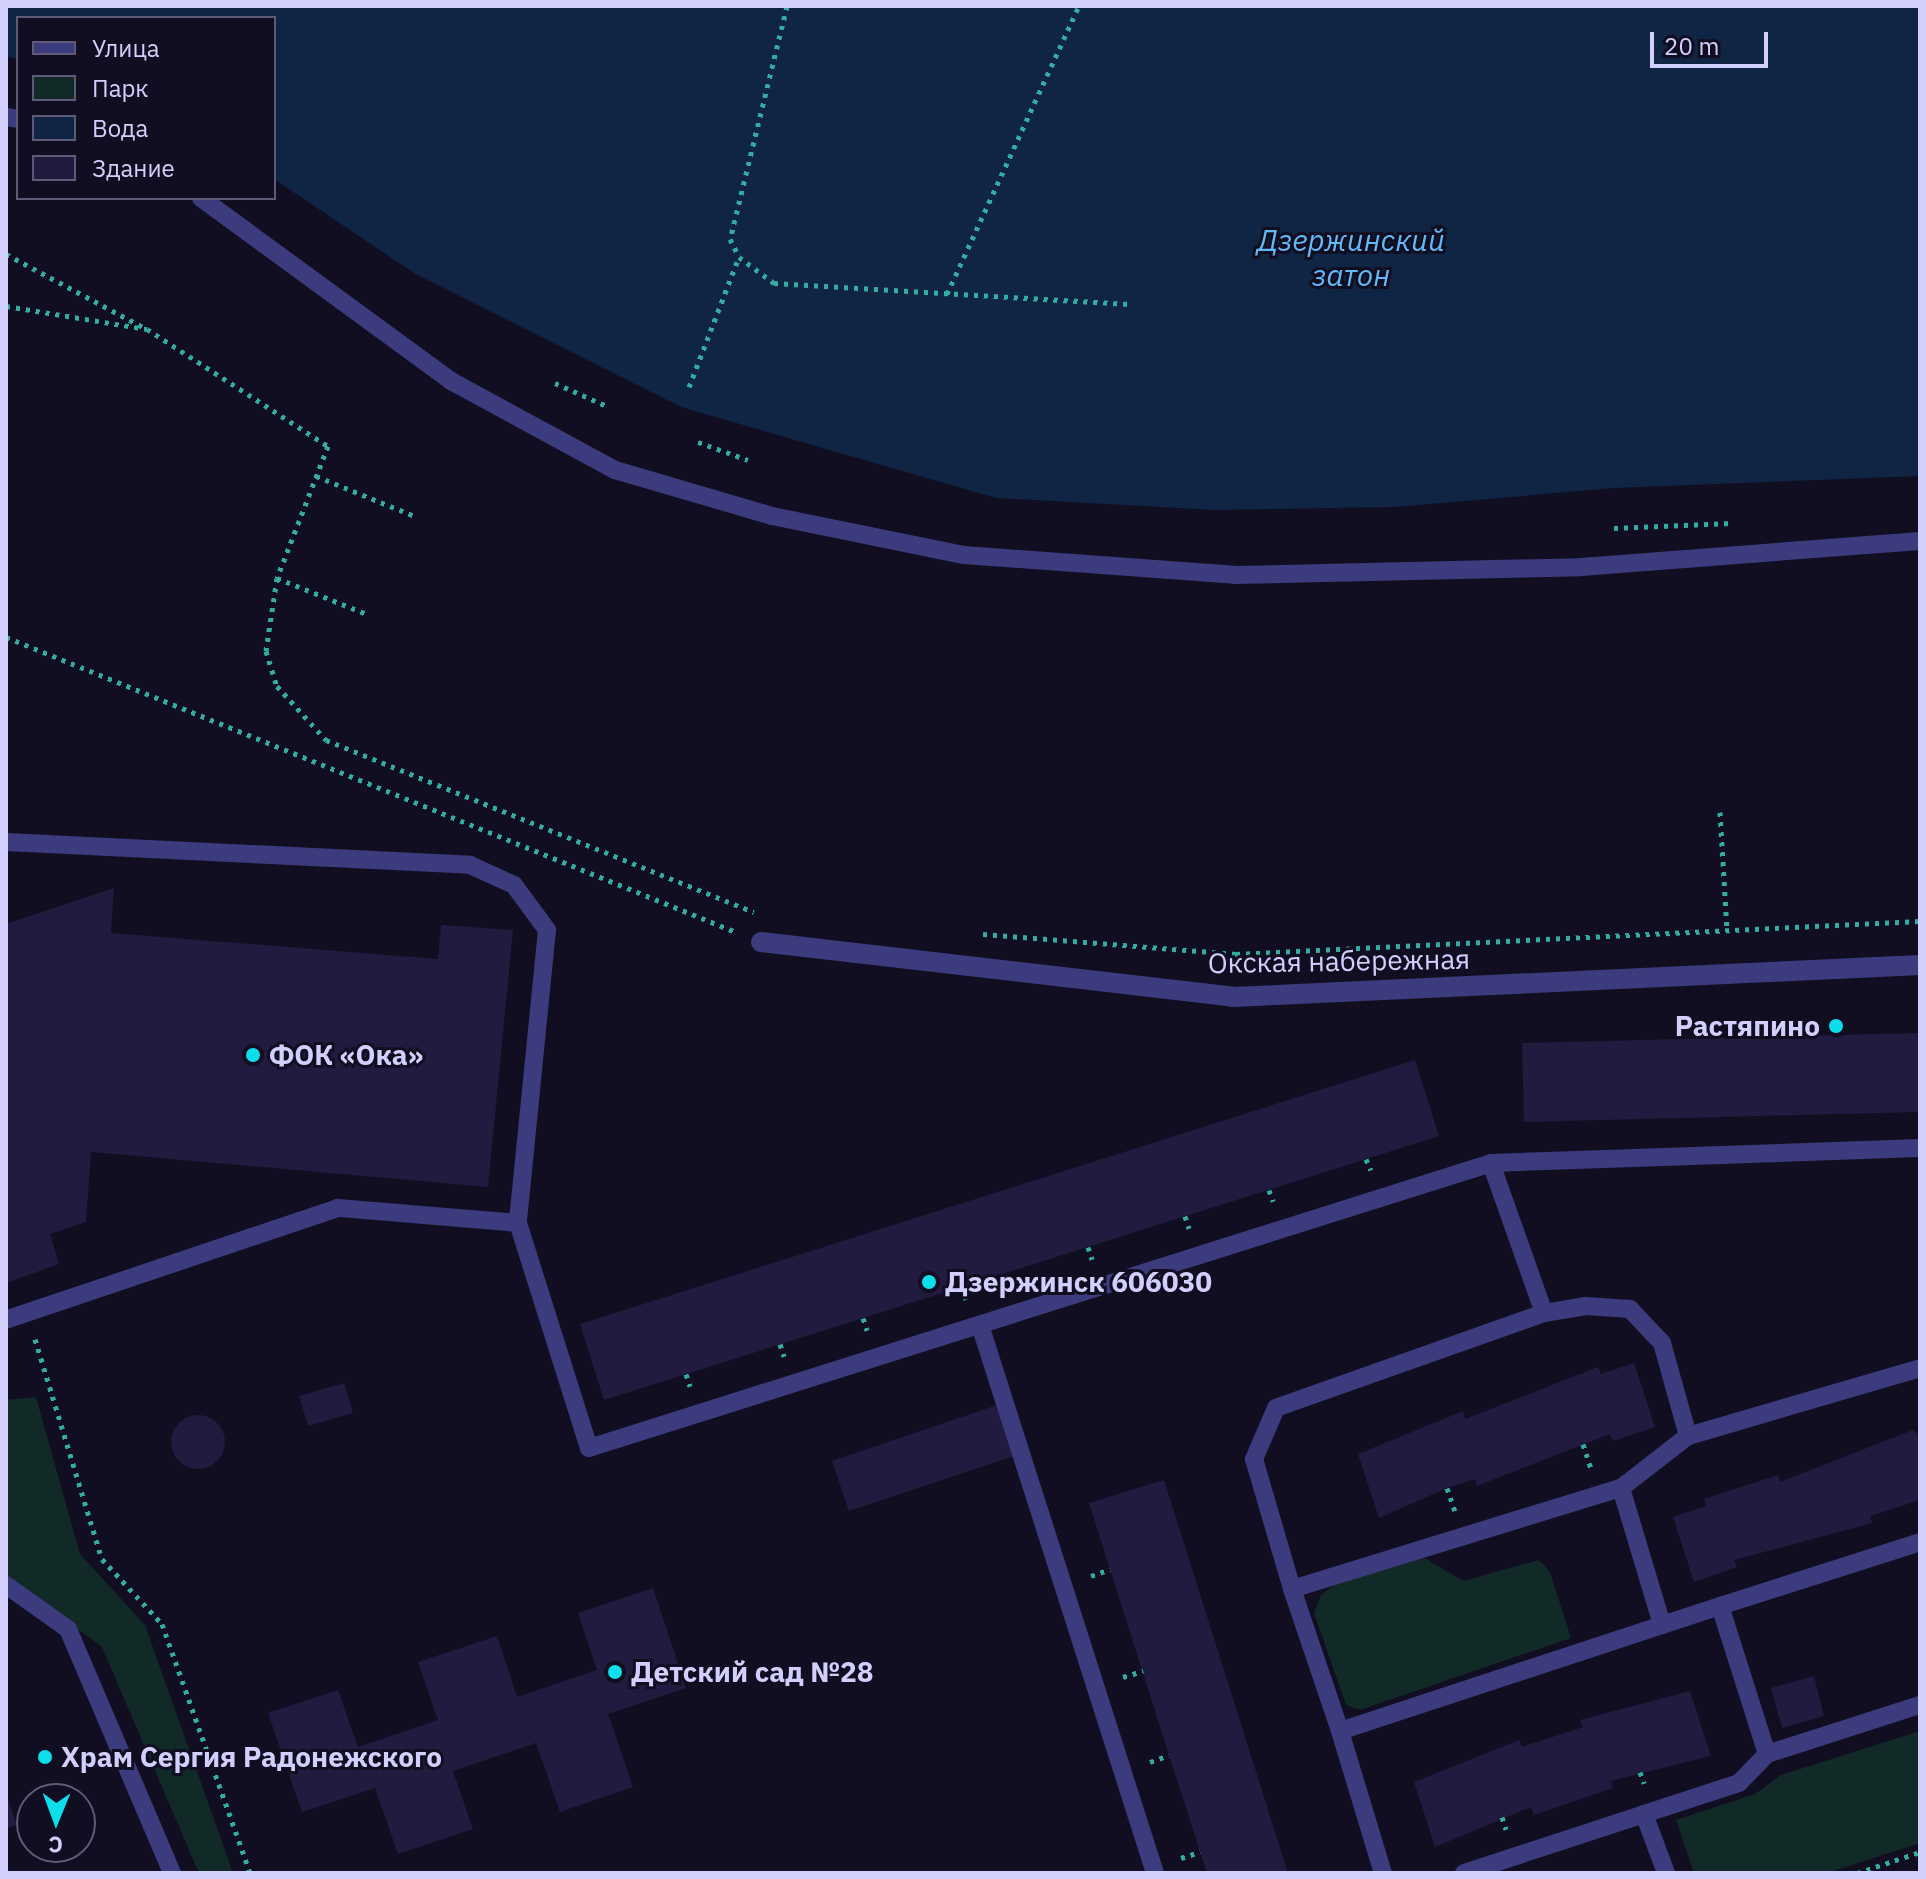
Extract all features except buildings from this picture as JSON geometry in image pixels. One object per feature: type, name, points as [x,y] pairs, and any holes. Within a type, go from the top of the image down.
[{"type":"street","name":"Окская набережная","points":[[761,942],[1234,997],[1920,965]]},
{"type":"lane","points":[[204,200],[451,381],[615,470],[772,516],[920,546],[1234,575],[1581,567],[1920,541]]},
{"type":"lane","points":[[6,842],[470,865],[514,885],[547,930],[518,1223],[589,1448],[1491,1163],[1920,1148]]},
{"type":"lane","points":[[1491,1163],[1544,1313]]},
{"type":"lane","points":[[6,1320],[338,1208],[518,1223]]},
{"type":"lane","points":[[1383,1873],[1254,1459],[1276,1408],[1544,1313],[1630,1309],[1662,1343],[1688,1436]]},
{"type":"lane","points":[[980,1325],[1155,1873]]},
{"type":"lane","points":[[1292,1589],[1621,1488],[1688,1436],[1920,1368]]},
{"type":"lane","points":[[1621,1488],[1662,1625]]},
{"type":"lane","points":[[1340,1731],[1920,1542]]},
{"type":"lane","points":[[6,1585],[68,1629],[172,1873]]},
{"type":"lane","points":[[1720,1606],[1767,1754]]},
{"type":"lane","points":[[1464,1873],[1739,1783],[1767,1754],[1920,1705]]},
{"type":"lane","points":[[1644,1814],[1666,1873]]},
{"type":"path","points":[[787,6],[730,239],[739,257],[774,283],[1129,304]]},
{"type":"path","points":[[947,294],[1079,6]]},
{"type":"path","points":[[6,254],[147,329],[328,446],[266,614],[273,674],[298,716],[326,740],[766,917]]},
{"type":"path","points":[[689,387],[739,257]]},
{"type":"path","points":[[6,306],[147,329]]},
{"type":"path","points":[[555,383],[609,407]]},
{"type":"path","points":[[698,442],[748,460]]},
{"type":"path","points":[[316,476],[417,517]]},
{"type":"path","points":[[1614,528],[1731,523]]},
{"type":"path","points":[[277,578],[369,615]]},
{"type":"path","points":[[6,637],[761,942]]},
{"type":"path","points":[[1720,812],[1727,930]]},
{"type":"path","points":[[970,933],[1236,954],[1920,921]]},
{"type":"path","points":[[27,1313],[102,1559],[162,1624],[250,1873]]},
{"type":"path","points":[[1857,1873],[1920,1852]]},
{"type":"green space","points":[[36,1397],[80,1554],[145,1625],[233,1873],[199,1873],[102,1647],[6,1576],[6,1400]]},
{"type":"green space","points":[[1425,1558],[1463,1581],[1539,1560],[1550,1572],[1571,1638],[1360,1710],[1346,1705],[1314,1613],[1321,1595],[1337,1583]]},
{"type":"green space","points":[[1920,1731],[1920,1843],[1827,1873],[1694,1873],[1676,1820],[1755,1794],[1781,1775]]},
{"type":"water","name":"Дзержинский затон","points":[[6,6],[1920,6],[1920,476],[1614,488],[1395,507],[1214,510],[996,498],[681,407],[414,273],[276,180],[276,16],[16,16],[16,58],[6,56]]},
{"type":"place","name":"Растяпино","points":[[1836,1026]]},
{"type":"place","name":"ФОК «Ока»","points":[[253,1055]]},
{"type":"place","name":"Дзержинск 606030","points":[[929,1282]]},
{"type":"place","name":"Детский сад №28","points":[[615,1672]]},
{"type":"place","name":"Храм Сергия Радонежского","points":[[45,1757]]}]
